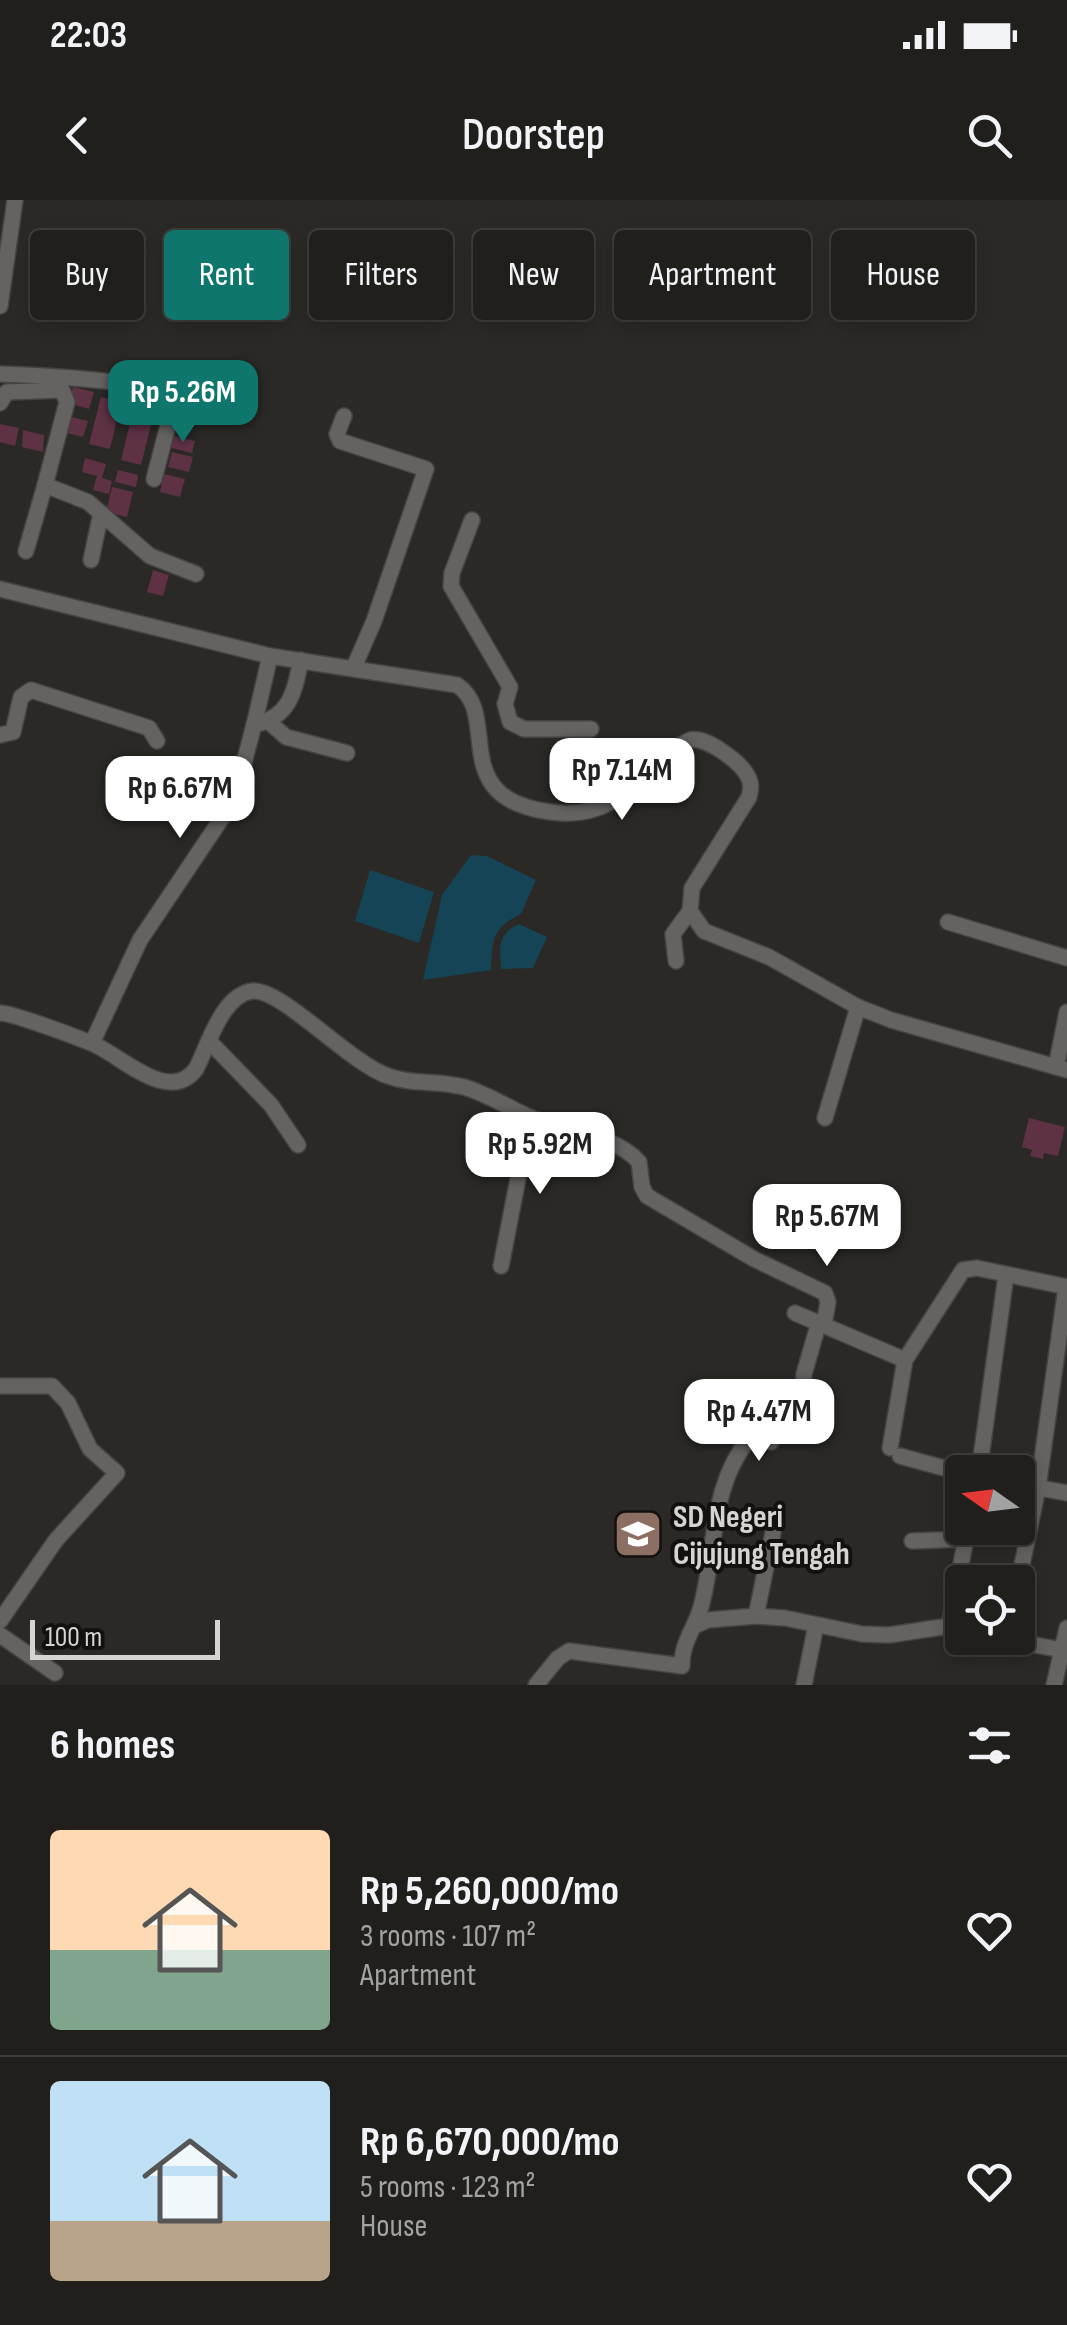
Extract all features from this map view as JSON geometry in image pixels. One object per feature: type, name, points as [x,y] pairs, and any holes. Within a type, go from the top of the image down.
[{"type":"street","points":[[0,306],[16,200]]},
{"type":"street","points":[[0,374],[100,378],[177,391],[236,409]]},
{"type":"street","points":[[0,402],[7,392],[56,387],[66,395],[26,552]]},
{"type":"street","points":[[154,479],[177,391]]},
{"type":"street","points":[[344,416],[337,434],[340,441],[426,469],[380,606],[354,667]]},
{"type":"street","points":[[45,485],[76,494],[150,556],[196,574]]},
{"type":"street","points":[[91,560],[100,512]]},
{"type":"street","points":[[472,520],[452,572],[451,586],[510,687],[505,704],[510,722],[516,727],[591,729]]},
{"type":"street","points":[[0,589],[270,656],[457,685],[468,696],[486,770],[496,791],[519,804],[555,813],[586,813],[618,800],[689,740],[706,743],[742,769],[749,778],[749,797],[698,878],[690,911],[673,934],[676,962]]},
{"type":"street","points":[[92,1043],[140,940],[234,800],[261,723],[270,656]]},
{"type":"street","points":[[261,723],[287,708],[300,660]]},
{"type":"street","points":[[0,735],[14,732],[21,697],[31,690],[149,728],[157,741]]},
{"type":"street","points":[[474,714],[505,704]]},
{"type":"street","points":[[261,723],[286,737],[347,752]]},
{"type":"street","points":[[690,911],[704,931],[769,957],[858,1007],[926,1032],[1061,1068],[1067,1012]]},
{"type":"street","points":[[948,922],[1067,958]]},
{"type":"street","points":[[0,1014],[16,1014],[46,1029],[92,1043],[139,1072],[171,1082],[190,1077],[237,997],[260,992],[284,1004],[370,1068],[413,1082],[460,1086],[530,1117],[626,1150],[639,1162],[647,1196],[754,1259],[826,1293],[822,1323],[804,1374],[804,1393],[790,1423],[770,1443],[750,1438],[724,1482],[694,1626],[688,1636],[681,1685]]},
{"type":"street","points":[[825,1118],[858,1007]]},
{"type":"street","points":[[210,1042],[271,1105],[298,1144]]},
{"type":"street","points":[[502,1266],[530,1117]]},
{"type":"street","points":[[945,1468],[895,1452],[906,1360],[963,1270],[977,1268],[1066,1287],[1038,1488],[1022,1565]]},
{"type":"street","points":[[981,1455],[1006,1275]]},
{"type":"street","points":[[795,1314],[906,1360]]},
{"type":"street","points":[[0,1386],[52,1386],[68,1403],[90,1449],[118,1472],[56,1540],[0,1621]]},
{"type":"street","points":[[1035,1487],[1067,1493]]},
{"type":"street","points":[[756,1616],[773,1534]]},
{"type":"street","points":[[912,1542],[945,1537]]},
{"type":"street","points":[[694,1626],[708,1620],[756,1616],[889,1634],[945,1629]]},
{"type":"street","points":[[804,1685],[816,1624]]},
{"type":"street","points":[[1054,1685],[1067,1628]]},
{"type":"street","points":[[0,1634],[55,1674]]},
{"type":"street","points":[[1035,1645],[1062,1650]]},
{"type":"street","points":[[536,1685],[558,1658],[569,1651],[682,1666]]},
{"type":"water","points":[[471,855],[487,856],[536,880],[521,914],[505,924],[496,936],[491,970],[423,980],[442,895]]},
{"type":"water","points":[[370,870],[434,892],[419,943],[355,921]]},
{"type":"water","points":[[519,924],[547,937],[533,968],[501,969],[503,937]]},
{"type":"building","points":[[73,387],[94,392],[89,409],[68,403]]},
{"type":"building","points":[[101,397],[121,402],[110,449],[89,444]]},
{"type":"building","points":[[136,399],[156,405],[141,465],[121,460]]},
{"type":"building","points":[[67,416],[88,421],[83,437],[63,432]]},
{"type":"building","points":[[0,424],[19,428],[15,446],[0,442]]},
{"type":"building","points":[[23,430],[44,435],[43,452],[22,447]]},
{"type":"building","points":[[174,436],[195,441],[192,453],[171,448]]},
{"type":"building","points":[[172,452],[193,457],[189,472],[168,467]]},
{"type":"building","points":[[85,458],[106,464],[102,478],[112,481],[109,494],[93,490],[97,476],[82,472]]},
{"type":"building","points":[[118,470],[138,475],[136,487],[115,482]]},
{"type":"building","points":[[164,474],[185,479],[180,497],[160,492]]},
{"type":"building","points":[[112,487],[133,492],[127,517],[106,512]]},
{"type":"building","points":[[153,570],[169,575],[163,596],[147,592]]},
{"type":"building","points":[[1029,1118],[1065,1127],[1058,1156],[1030,1156],[1032,1150],[1022,1147]]},
{"type":"place","name":"SD Negeri Cijujung Tengah","points":[[638,1534]]}]
